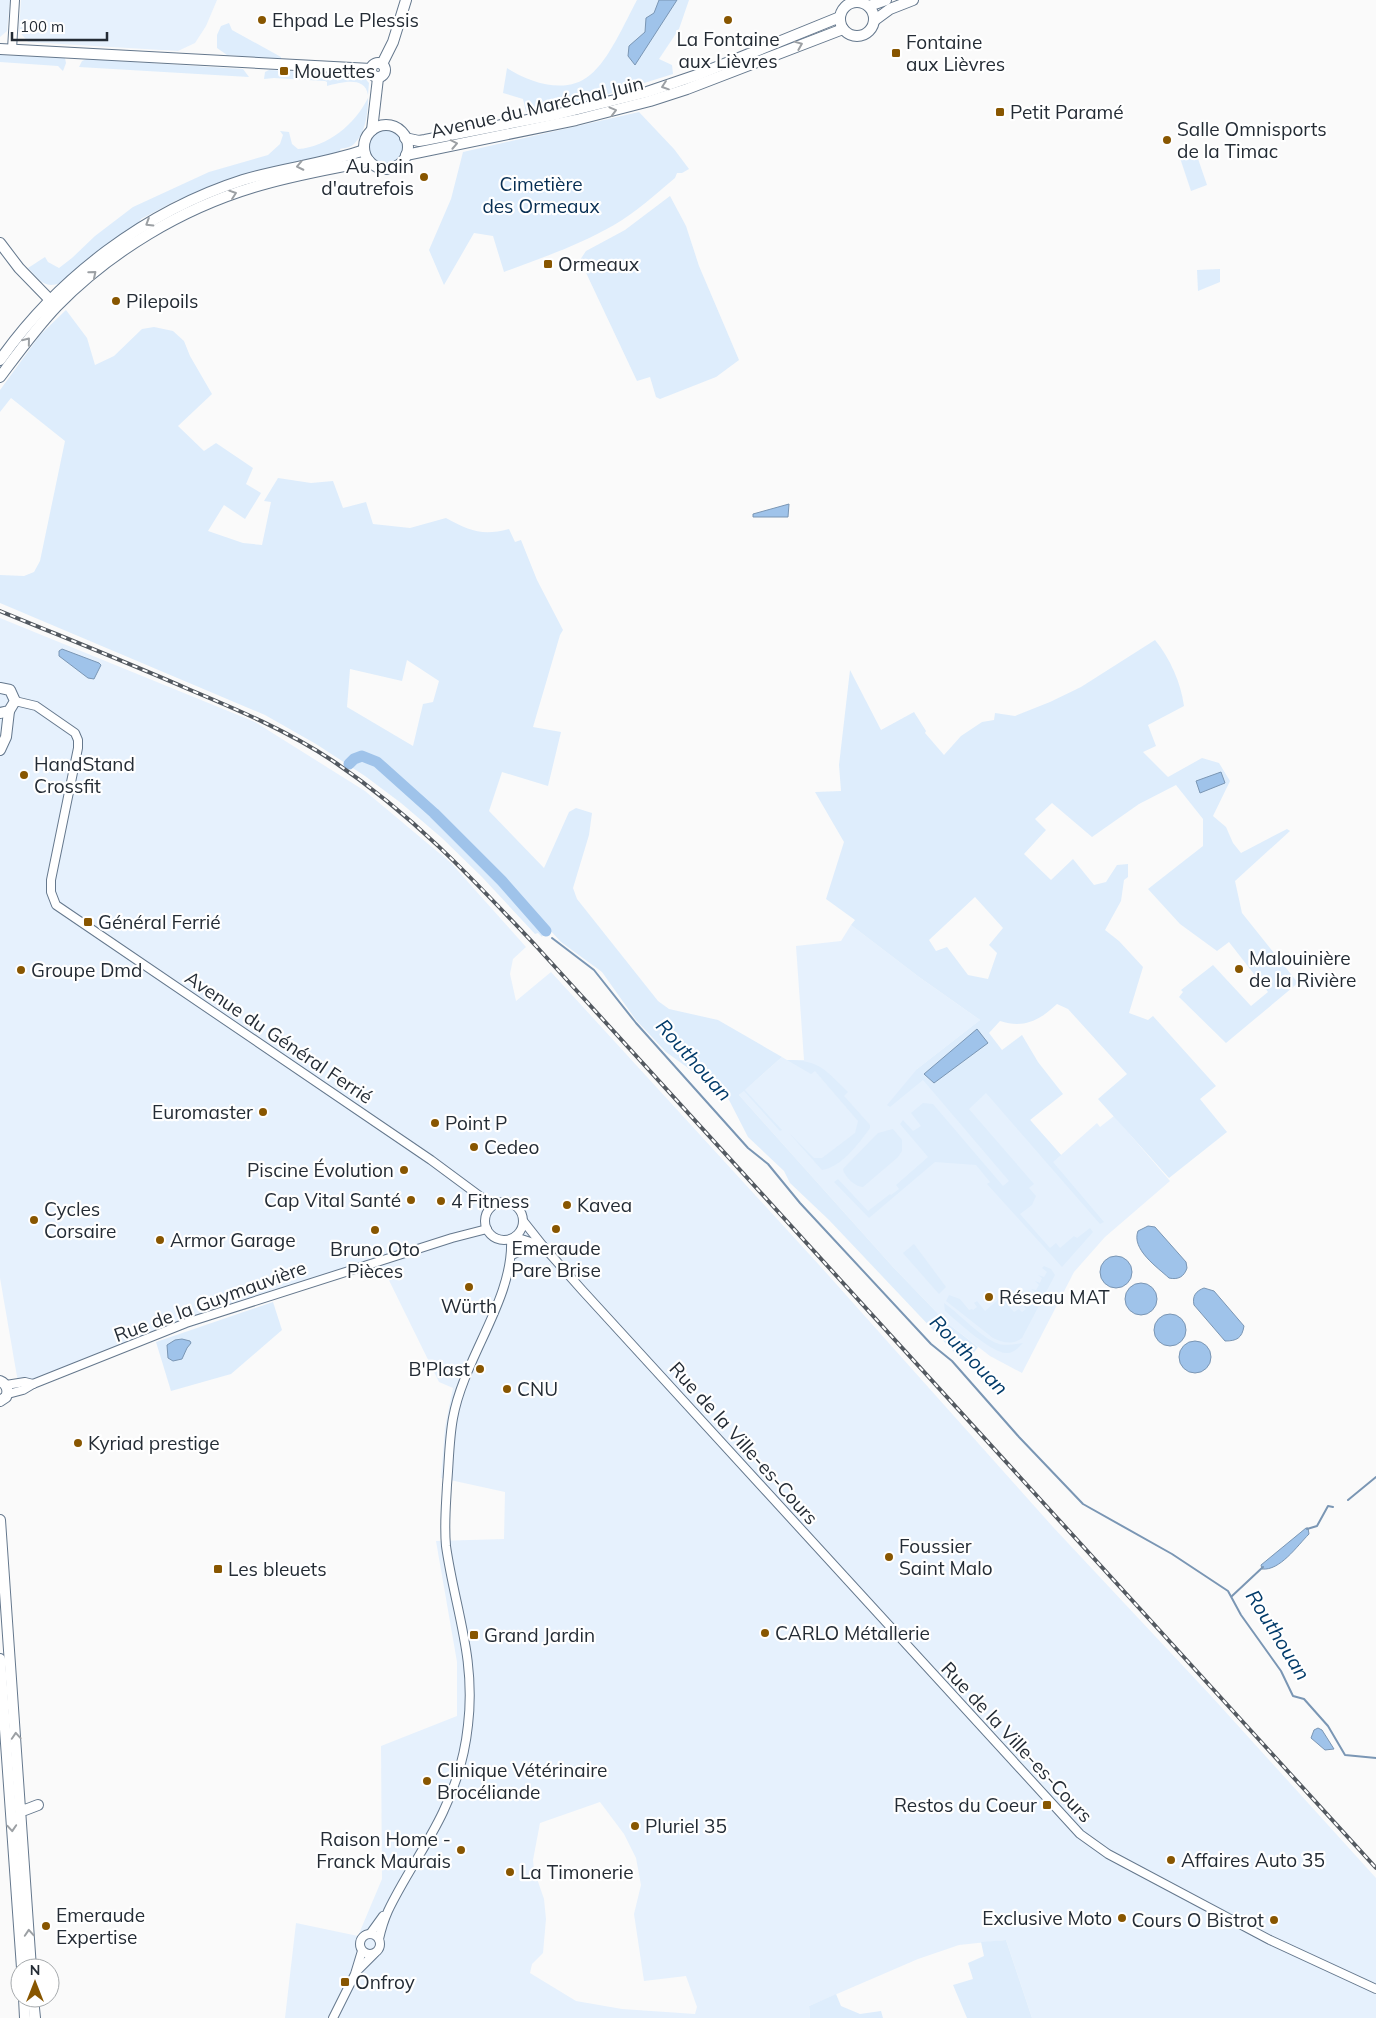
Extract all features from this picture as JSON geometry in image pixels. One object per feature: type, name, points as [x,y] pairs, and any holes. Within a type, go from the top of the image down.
[{"type":"main road","points":[[382,64],[393,42],[406,0]]},
{"type":"main road","points":[[869,6],[886,0]]},
{"type":"main road","points":[[875,20],[869,6],[860,2],[850,3],[845,7],[840,17],[843,29],[854,36],[862,36],[870,31],[875,20],[890,9],[913,0]]},
{"type":"main road","name":"Avenue du Maréchal Juin","points":[[405,138],[419,141],[425,140],[558,114],[623,98],[697,75],[840,17]]},
{"type":"main road","name":"Avenue du Maréchal Juin","points":[[406,155],[576,120],[650,101],[687,89],[843,29]]},
{"type":"main road","points":[[0,49],[371,69]]},
{"type":"main road","points":[[378,78],[373,76],[371,69],[375,63],[382,64]]},
{"type":"main road","points":[[378,78],[385,73],[385,68],[382,64]]},
{"type":"main road","points":[[375,112],[384,125],[397,129],[405,138],[407,146],[406,155],[397,165],[390,168],[382,168],[369,161],[364,150],[366,139],[372,130],[378,78]]},
{"type":"main road","points":[[372,130],[384,125]]},
{"type":"main road","points":[[0,360],[20,332],[54,303],[109,250],[157,218],[241,180],[364,150]]},
{"type":"main road","points":[[0,377],[54,303],[121,253],[163,226],[208,204],[276,180],[369,161]]},
{"type":"main road","points":[[0,243],[19,268],[54,303]]},
{"type":"main road","points":[[0,688],[10,690],[15,701],[4,712],[6,737],[0,750]]},
{"type":"main road","points":[[0,719],[2,728],[0,738]]},
{"type":"main road","points":[[0,1520],[30,1958]]},
{"type":"main road","points":[[0,1659],[21,1958]]},
{"type":"main road","points":[[10,1793],[20,1804]]},
{"type":"street","points":[[12,49],[15,0]]},
{"type":"street","name":"Avenue du Général Ferrié","points":[[15,701],[36,706],[75,733],[78,740],[78,748],[51,880],[51,892],[60,908],[431,1160],[491,1206]]},
{"type":"street","points":[[333,2018],[355,1974],[362,1951],[360,1941],[364,1936],[370,1934],[388,1911],[444,1810],[455,1782],[466,1743],[471,1693],[467,1644],[448,1560],[445,1532],[450,1439],[459,1391],[470,1361],[496,1307],[512,1255],[513,1238],[521,1231],[524,1222],[521,1211],[513,1204],[502,1202],[491,1206],[486,1213],[487,1229],[490,1234],[500,1240],[513,1238],[543,1246]]},
{"type":"street","name":"Rue de la Ville-es-Cours","points":[[524,1222],[543,1246],[1080,1834],[1108,1854],[1270,1940],[1376,1990]]},
{"type":"street","name":"Rue de la Guymauvière","points":[[3,1390],[23,1390],[33,1384],[162,1332],[218,1312],[452,1238],[487,1229]]},
{"type":"street","points":[[512,1255],[533,1244]]},
{"type":"street","points":[[355,1974],[379,1948],[378,1939],[388,1911]]},
{"type":"street","points":[[370,1934],[378,1939]]},
{"type":"street","points":[[362,1951],[366,1954],[374,1954]]},
{"type":"shaded area","points":[[0,0],[10,0],[7,31],[0,37]]},
{"type":"shaded area","points":[[21,0],[217,0],[206,26],[195,43],[178,51],[28,42],[19,31]]},
{"type":"shaded area","points":[[0,618],[255,722],[365,791],[451,863],[526,947],[513,959],[510,974],[516,1001],[551,972],[821,1267],[1053,1527],[1213,1698],[1376,1878],[1376,2018],[1032,2018],[1006,1940],[959,1945],[918,1959],[809,2006],[810,2018],[285,2018],[296,1923],[358,1936],[382,1879],[381,1746],[457,1716],[457,1662],[436,1541],[504,1539],[505,1492],[441,1478],[445,1427],[453,1388],[439,1382],[381,1264],[156,1339],[20,1394],[0,1278]],"holes":[[[600,1802],[624,1834],[636,1858],[641,1885],[634,1914],[644,1981],[686,1976],[697,2007],[695,2014],[622,2009],[576,2001],[530,1973],[532,1964],[543,1953],[546,1919],[544,1899],[534,1870],[533,1860],[540,1823]]]},
{"type":"shaded area","points":[[851,925],[919,977],[980,1020],[917,1069],[938,1091],[978,1067],[1009,1096],[1061,1155],[1097,1123],[1100,1127],[1114,1116],[1170,1181],[1105,1237],[1074,1272],[1022,1373],[990,1356],[946,1322],[893,1267],[739,1095],[782,1057],[787,1060],[804,1060],[796,946],[841,941]]},
{"type":"green space","points":[[637,0],[689,0],[679,29],[659,59],[672,65],[673,74],[570,106],[526,112],[523,99],[503,93],[507,68],[526,78],[548,85],[560,86],[571,84],[581,81],[590,75],[604,60]]},
{"type":"green space","points":[[229,23],[232,30],[281,57],[281,59],[227,55],[217,48],[217,35],[221,26]]},
{"type":"green space","points":[[0,55],[65,58],[66,63],[63,71],[58,66],[0,62]]},
{"type":"green space","points":[[87,59],[243,69],[249,77],[79,67],[82,61]]},
{"type":"green space","points":[[269,70],[362,75],[369,83],[368,95],[362,85],[351,82],[327,86],[325,81],[264,79],[265,72]]},
{"type":"green space","points":[[368,98],[367,115],[362,133],[354,144],[340,149],[341,153],[177,200],[141,219],[136,227],[63,282],[47,284],[39,280],[28,268],[45,257],[48,262],[59,268],[95,236],[133,207],[209,172],[268,155],[280,144],[283,135],[280,131],[289,132],[292,144],[298,149],[320,144],[330,139],[356,117]]},
{"type":"green space","name":"Cimetière des Ormeaux","points":[[639,112],[674,149],[689,169],[682,173],[677,173],[675,178],[614,225],[574,245],[504,272],[493,236],[474,233],[444,285],[429,250],[451,199],[463,152]]},
{"type":"green space","points":[[385,130],[398,135],[403,148],[398,161],[385,166],[372,161],[367,148],[372,135]]},
{"type":"green space","points":[[1196,153],[1207,185],[1191,191],[1180,158]]},
{"type":"green space","name":"Cimetière des Ormeaux","points":[[670,196],[686,226],[699,266],[739,360],[716,377],[660,399],[656,397],[650,377],[637,381],[580,260],[586,251],[625,230]]},
{"type":"green space","points":[[1220,269],[1220,282],[1198,291],[1197,270]]},
{"type":"green space","points":[[66,310],[87,338],[95,365],[114,356],[142,329],[154,327],[173,331],[184,341],[190,356],[212,394],[178,426],[204,451],[216,443],[253,468],[246,484],[261,493],[245,519],[224,505],[208,531],[243,543],[262,545],[271,502],[264,501],[278,478],[311,483],[333,481],[343,508],[366,502],[373,524],[410,528],[446,518],[476,531],[491,532],[509,529],[515,542],[521,540],[537,580],[563,630],[533,727],[561,732],[548,786],[502,772],[489,811],[544,868],[569,812],[576,808],[592,813],[589,835],[573,888],[577,899],[658,1001],[669,1009],[718,1020],[782,1057],[745,1090],[782,1130],[780,1131],[744,1091],[739,1095],[893,1267],[946,1322],[978,1347],[967,1362],[953,1351],[829,1220],[790,1183],[784,1171],[748,1137],[729,1100],[666,1052],[636,1020],[602,972],[561,942],[547,927],[542,937],[538,933],[535,934],[482,877],[442,838],[401,803],[365,776],[316,744],[265,715],[0,603],[0,575],[24,576],[34,572],[40,561],[65,441],[11,398],[0,412],[0,390],[40,335]],"holes":[[[407,660],[439,681],[433,702],[423,704],[413,746],[347,707],[350,669],[402,681]]]},
{"type":"green space","points":[[1155,640],[1170,663],[1183,697],[1184,706],[1148,725],[1156,746],[1143,752],[1168,777],[1202,758],[1219,763],[1230,781],[1213,816],[1226,827],[1233,843],[1241,853],[1287,829],[1290,831],[1235,881],[1242,913],[1298,983],[1226,1043],[1179,997],[1183,992],[1181,990],[1213,965],[1251,1006],[1268,992],[1229,942],[1217,951],[1180,924],[1148,889],[1203,846],[1203,819],[1176,785],[1139,804],[1092,837],[1052,803],[1035,819],[1046,830],[1024,854],[1051,880],[1073,859],[1094,885],[1106,882],[1117,865],[1128,864],[1128,877],[1124,880],[1121,901],[1105,930],[1119,941],[1143,967],[1129,1013],[1148,1020],[1153,1016],[1216,1086],[1200,1099],[1227,1132],[1169,1178],[1098,1099],[1127,1074],[1068,1009],[1057,1004],[1044,1015],[1031,1022],[1017,1024],[1000,1021],[989,1033],[1002,1050],[1022,1035],[1038,1062],[1063,1094],[1030,1120],[1061,1155],[1053,1162],[1104,1222],[1100,1224],[986,1093],[969,1109],[1034,1184],[1029,1188],[1036,1196],[1032,1205],[1020,1214],[1050,1248],[1056,1243],[1060,1248],[1074,1236],[1077,1238],[1090,1228],[1093,1232],[1062,1267],[987,1184],[990,1182],[976,1165],[935,1162],[869,1218],[834,1182],[838,1179],[868,1211],[899,1189],[896,1185],[928,1157],[900,1124],[903,1120],[913,1131],[921,1126],[911,1113],[923,1103],[933,1104],[1003,1186],[1009,1181],[923,1080],[890,1107],[887,1105],[917,1069],[980,1020],[919,977],[851,925],[855,920],[826,899],[844,842],[815,792],[841,791],[839,765],[850,670],[881,730],[914,712],[926,731],[925,733],[944,755],[961,736],[982,722],[994,720],[995,713],[1015,716],[1081,687]],"holes":[[[975,897],[1003,928],[989,945],[997,953],[988,979],[968,975],[947,947],[936,951],[929,940]]]},
{"type":"green space","points":[[787,1060],[798,1060],[815,1064],[827,1072],[848,1092],[844,1096],[870,1125],[870,1128],[849,1154],[829,1168],[822,1170],[789,1133],[814,1158],[822,1158],[855,1133],[858,1121],[815,1071],[811,1074]]},
{"type":"green space","points":[[893,1129],[902,1140],[902,1151],[898,1157],[863,1187],[850,1181],[843,1169],[878,1133]]},
{"type":"green space","points":[[914,1244],[946,1287],[939,1294],[903,1253]]},
{"type":"green space","points":[[1044,1266],[1051,1269],[1055,1275],[1022,1338],[1015,1342],[1004,1342],[993,1338],[946,1301],[949,1295],[960,1299],[969,1310],[973,1310],[977,1307],[974,1303],[977,1301],[985,1311],[1001,1297],[1014,1312],[1019,1309],[1022,1312],[1026,1309],[1023,1305],[1027,1307],[1031,1299],[1027,1296],[1032,1298],[1035,1292],[1031,1289],[1036,1290],[1039,1285],[1035,1281],[1040,1283],[1042,1278],[1038,1275],[1044,1277],[1047,1272],[1042,1268]]},
{"type":"green space","points":[[273,1302],[282,1330],[231,1374],[171,1391],[156,1342]]},
{"type":"green space","points":[[944,1303],[992,1341],[1005,1345],[1023,1343],[1016,1350],[1009,1353],[993,1348],[984,1343],[945,1311]]},
{"type":"green space","points":[[1006,1940],[1032,2018],[967,2018],[953,1985],[973,1979],[968,1963],[984,1956],[981,1942]]},
{"type":"green space","points":[[836,1994],[841,2006],[860,2014],[881,2011],[883,2018],[810,2018],[809,2006]]},
{"type":"water","points":[[659,0],[677,0],[635,65],[628,56],[629,46],[645,32],[646,18],[654,13]]},
{"type":"water","points":[[789,504],[788,517],[753,517],[753,514]]},
{"type":"water","points":[[62,649],[99,663],[101,665],[94,679],[88,678],[59,656],[59,651]]},
{"type":"water","points":[[1221,772],[1225,783],[1200,793],[1196,781]]},
{"type":"water","points":[[977,1029],[988,1043],[934,1083],[924,1074]]},
{"type":"water","points":[[1148,1226],[1155,1227],[1186,1262],[1187,1268],[1180,1277],[1175,1279],[1169,1278],[1142,1251],[1138,1244],[1138,1231]]},
{"type":"water","points":[[1116,1256],[1127,1261],[1132,1272],[1127,1283],[1116,1288],[1105,1283],[1100,1272],[1105,1261]]},
{"type":"water","points":[[1141,1283],[1147,1284],[1152,1288],[1156,1293],[1156,1305],[1152,1310],[1147,1314],[1141,1315],[1135,1314],[1130,1310],[1126,1305],[1125,1299],[1126,1293],[1130,1288],[1135,1284]]},
{"type":"water","points":[[1204,1288],[1214,1291],[1244,1326],[1238,1338],[1225,1341],[1194,1305],[1195,1294]]},
{"type":"water","points":[[1170,1314],[1176,1315],[1181,1319],[1185,1324],[1185,1336],[1181,1341],[1176,1345],[1170,1346],[1164,1345],[1159,1341],[1155,1336],[1154,1330],[1155,1324],[1159,1319],[1164,1315]]},
{"type":"water","points":[[182,1339],[191,1343],[182,1359],[173,1361],[168,1358],[167,1345],[175,1340]]},
{"type":"water","points":[[1195,1341],[1201,1342],[1206,1346],[1210,1351],[1210,1363],[1206,1368],[1201,1372],[1195,1373],[1189,1372],[1184,1368],[1180,1363],[1179,1357],[1180,1351],[1184,1346],[1189,1342]]},
{"type":"water","points":[[1308,1528],[1309,1534],[1288,1557],[1269,1569],[1262,1569],[1261,1565]]},
{"type":"water","points":[[1318,1728],[1322,1730],[1334,1749],[1325,1750],[1311,1738],[1314,1730]]},
{"type":"waterway","name":"Routhouan","points":[[349,764],[354,759],[362,756],[377,762],[434,813],[502,881],[546,931]]},
{"type":"waterway","name":"Routhouan","points":[[552,938],[594,970],[636,1023],[748,1148],[768,1164],[800,1203],[931,1344],[952,1361],[1019,1437],[1083,1504],[1172,1554],[1228,1591],[1241,1615],[1281,1671],[1293,1696],[1304,1699],[1328,1726],[1345,1755],[1376,1758]]},
{"type":"waterway","points":[[1348,1500],[1376,1477]]},
{"type":"waterway","points":[[1307,1529],[1317,1526],[1328,1506],[1333,1507]]},
{"type":"waterway","points":[[1232,1596],[1263,1567]]},
{"type":"railway","points":[[0,611],[165,679],[281,731],[333,761],[415,825],[464,871],[536,946],[1376,1868]]},
{"type":"place","name":"Ehpad Le Plessis","points":[[262,20]]},
{"type":"place","name":"La Fontaine aux Lièvres","points":[[728,20]]},
{"type":"place","name":"Fontaine aux Lièvres","points":[[896,53]]},
{"type":"place","name":"Mouettes","points":[[284,71]]},
{"type":"place","name":"Petit Paramé","points":[[1000,112]]},
{"type":"place","name":"Salle Omnisports de la Timac","points":[[1167,140]]},
{"type":"place","name":"Au pain d'autrefois","points":[[424,177]]},
{"type":"place","name":"Ormeaux","points":[[548,264]]},
{"type":"place","name":"Pilepoils","points":[[116,301]]},
{"type":"place","name":"HandStand Crossfit","points":[[24,775]]},
{"type":"place","name":"Général Ferrié","points":[[88,922]]},
{"type":"place","name":"Malouinière de la Rivière","points":[[1239,969]]},
{"type":"place","name":"Groupe Dmd","points":[[21,970]]},
{"type":"place","name":"Euromaster","points":[[263,1112]]},
{"type":"place","name":"Point P","points":[[435,1123]]},
{"type":"place","name":"Cedeo","points":[[474,1147]]},
{"type":"place","name":"Piscine Évolution","points":[[404,1170]]},
{"type":"place","name":"Cap Vital Santé","points":[[411,1200]]},
{"type":"place","name":"4 Fitness","points":[[441,1201]]},
{"type":"place","name":"Kavea","points":[[567,1205]]},
{"type":"place","name":"Cycles Corsaire","points":[[34,1220]]},
{"type":"place","name":"Emeraude Pare Brise","points":[[556,1229]]},
{"type":"place","name":"Bruno Oto Pièces","points":[[375,1230]]},
{"type":"place","name":"Armor Garage","points":[[160,1240]]},
{"type":"place","name":"Würth","points":[[469,1287]]},
{"type":"place","name":"Réseau MAT","points":[[989,1297]]},
{"type":"place","name":"B'Plast","points":[[480,1369]]},
{"type":"place","name":"CNU","points":[[507,1389]]},
{"type":"place","name":"Kyriad prestige","points":[[78,1443]]},
{"type":"place","name":"Foussier Saint Malo","points":[[889,1557]]},
{"type":"place","name":"Les bleuets","points":[[218,1569]]},
{"type":"place","name":"CARLO Métallerie","points":[[765,1633]]},
{"type":"place","name":"Grand Jardin","points":[[474,1635]]},
{"type":"place","name":"Clinique Vétérinaire Brocéliande","points":[[427,1781]]},
{"type":"place","name":"Restos du Coeur","points":[[1047,1805]]},
{"type":"place","name":"Pluriel 35","points":[[635,1826]]},
{"type":"place","name":"Raison Home - Franck Maurais","points":[[461,1850]]},
{"type":"place","name":"Affaires Auto 35","points":[[1171,1860]]},
{"type":"place","name":"La Timonerie","points":[[510,1872]]},
{"type":"place","name":"Exclusive Moto","points":[[1122,1918]]},
{"type":"place","name":"Cours O Bistrot","points":[[1274,1920]]},
{"type":"place","name":"Emeraude Expertise","points":[[46,1926]]},
{"type":"place","name":"Onfroy","points":[[345,1982]]}]
